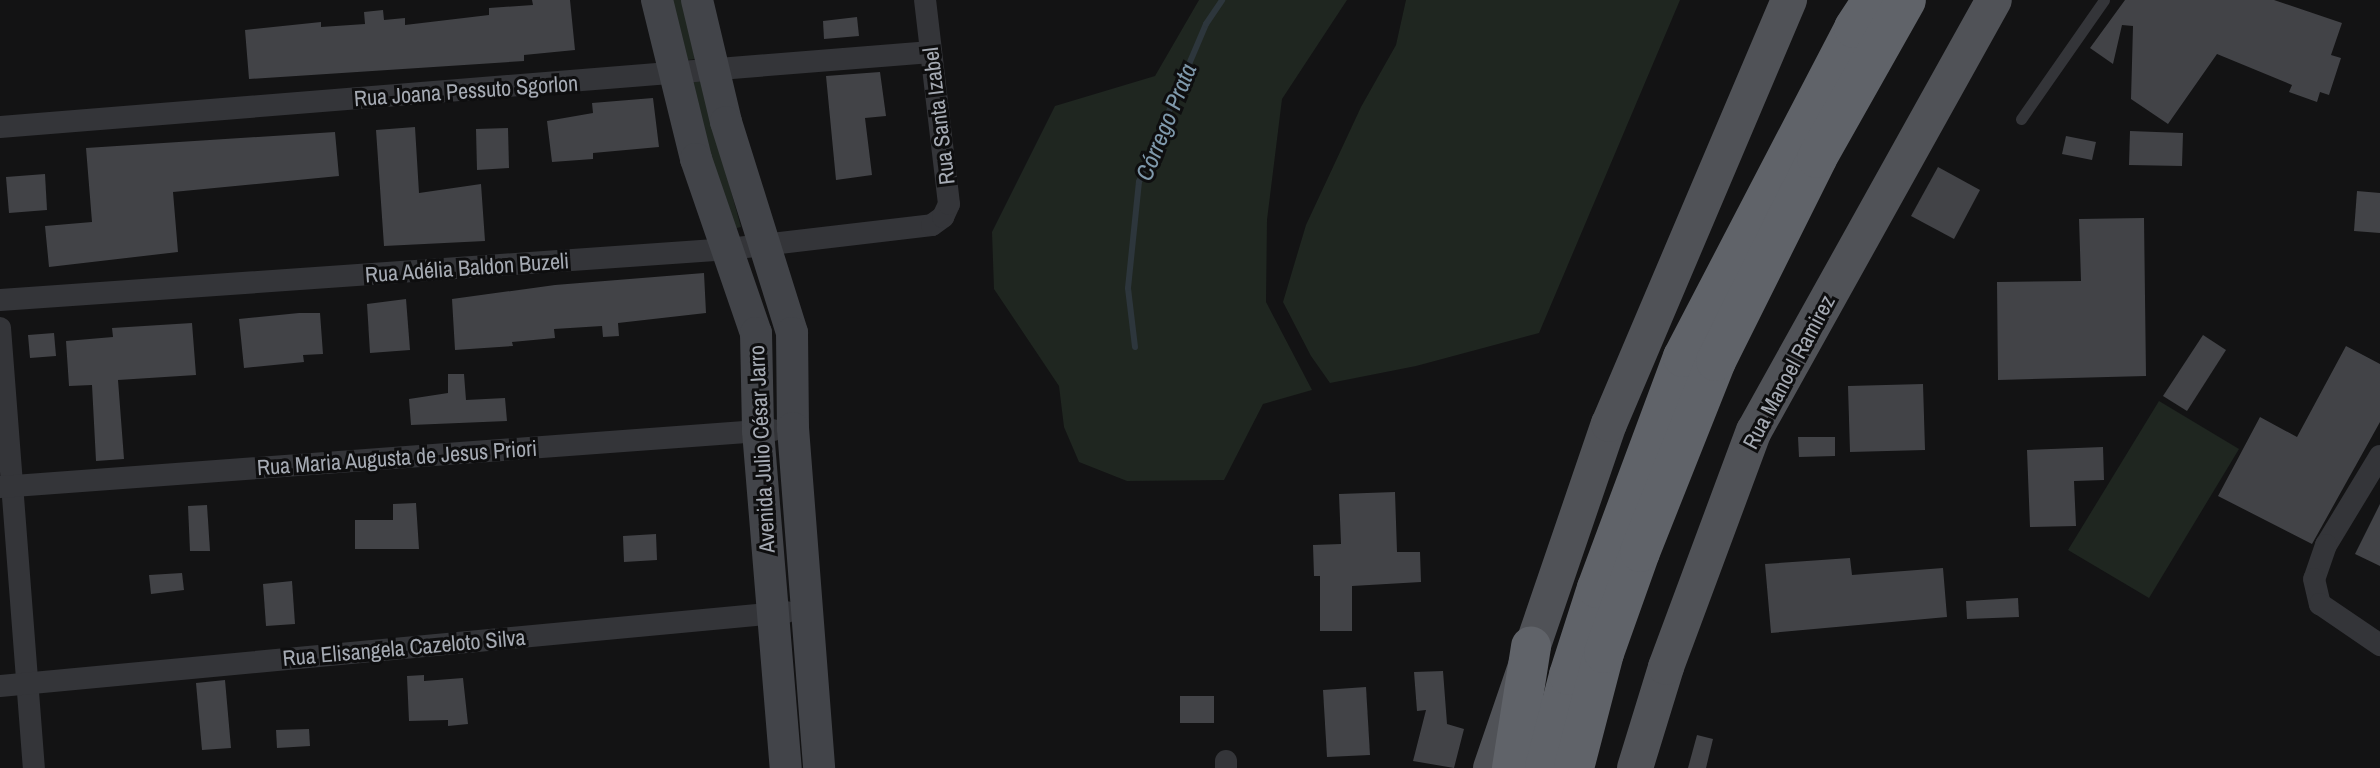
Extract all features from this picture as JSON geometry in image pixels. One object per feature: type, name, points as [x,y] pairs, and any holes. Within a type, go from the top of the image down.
[{"type":"highway","points":[[1545,768],[1569,675],[1602,573],[1683,357],[1854,28],[1872,0]]},
{"type":"highway","points":[[1574,768],[1609,639],[1716,361],[1817,158],[1906,0]]},
{"type":"highway","points":[[1512,768],[1531,646]]},
{"type":"main road","points":[[1491,768],[1609,424],[1789,0]]},
{"type":"main road","name":"Rua Manoel Ramirez","points":[[1635,768],[1666,667],[1754,431],[1977,25],[1994,0]]},
{"type":"street","name":"Avenida Julio César Jarro","points":[[657,0],[696,159],[756,333],[758,431],[786,768]]},
{"type":"street","name":"Avenida Julio César Jarro","points":[[697,0],[713,70],[792,333],[793,428],[819,768]]},
{"type":"street","name":"Rua Santa Izabel","points":[[925,0],[949,204],[943,217],[932,225]]},
{"type":"street","name":"Rua Joana Pessuto Sgorlon","points":[[0,127],[931,52]]},
{"type":"street","name":"Rua Adélia Baldon Buzeli","points":[[0,300],[729,249],[932,225]]},
{"type":"street","points":[[0,328],[8,487],[34,768]]},
{"type":"street","name":"Rua Maria Augusta de Jesus Priori","points":[[8,487],[793,428]]},
{"type":"street","points":[[2380,456],[2326,545],[2314,579],[2320,604],[2380,645]]},
{"type":"street","name":"Rua Elisangela Cazeloto Silva","points":[[0,686],[772,614],[808,608]]},
{"type":"lane","points":[[2021,119],[2104,0]]},
{"type":"shaded area","points":[[671,0],[684,0],[695,59],[681,61]]},
{"type":"shaded area","points":[[1199,0],[1347,0],[1282,99],[1267,220],[1266,302],[1312,390],[1263,404],[1224,480],[1127,481],[1079,462],[1064,427],[1059,386],[994,289],[992,232],[1055,106],[1155,76]]},
{"type":"shaded area","points":[[1406,0],[1680,0],[1539,333],[1416,366],[1330,383],[1311,356],[1283,302],[1306,225],[1361,107],[1396,45]]},
{"type":"shaded area","points":[[700,79],[741,227],[728,230],[687,83]]},
{"type":"shaded area","points":[[2159,401],[2239,449],[2149,598],[2068,550]]},
{"type":"building","points":[[532,0],[570,0],[575,50],[524,55],[524,61],[249,79],[245,30],[321,22],[321,27],[365,24],[364,12],[383,10],[384,20],[405,18],[405,25],[489,15],[489,8],[533,5]]},
{"type":"building","points":[[2125,0],[2274,0],[2342,23],[2331,55],[2341,58],[2329,95],[2320,92],[2317,102],[2289,92],[2292,85],[2217,54],[2168,124],[2131,99],[2133,26],[2122,25],[2113,64],[2090,48]]},
{"type":"building","points":[[857,17],[859,36],[824,39],[823,21]]},
{"type":"building","points":[[880,72],[886,116],[865,118],[872,175],[836,180],[826,76]]},
{"type":"building","points":[[653,98],[659,147],[593,153],[593,159],[552,162],[547,121],[593,113],[592,103]]},
{"type":"building","points":[[415,127],[419,193],[481,184],[485,241],[384,246],[376,130]]},
{"type":"building","points":[[508,128],[509,168],[477,170],[476,129]]},
{"type":"building","points":[[2130,131],[2183,133],[2182,166],[2129,165]]},
{"type":"building","points":[[335,132],[339,176],[173,192],[178,252],[49,267],[45,226],[92,222],[86,148]]},
{"type":"building","points":[[2066,136],[2096,142],[2092,160],[2062,154]]},
{"type":"building","points":[[1938,167],[1980,190],[1954,239],[1911,216]]},
{"type":"building","points":[[45,174],[47,210],[9,213],[6,177]]},
{"type":"building","points":[[2357,191],[2380,193],[2380,233],[2354,231]]},
{"type":"building","points":[[2144,218],[2146,376],[1998,380],[1997,282],[2081,281],[2079,219]]},
{"type":"building","points":[[704,273],[706,313],[618,323],[619,336],[603,337],[602,326],[554,329],[555,338],[512,342],[513,346],[455,350],[452,299],[555,285]]},
{"type":"building","points":[[406,299],[410,350],[370,353],[367,304]]},
{"type":"building","points":[[320,313],[323,354],[303,355],[304,362],[244,368],[239,319]]},
{"type":"building","points":[[192,323],[196,375],[118,380],[124,459],[96,461],[92,385],[69,386],[66,341],[113,337],[112,328]]},
{"type":"building","points":[[54,333],[56,356],[30,358],[28,335]]},
{"type":"building","points":[[2203,335],[2226,350],[2187,411],[2163,396]]},
{"type":"building","points":[[2346,346],[2380,364],[2380,422],[2312,544],[2218,496],[2260,417],[2297,437]]},
{"type":"building","points":[[448,374],[464,374],[466,400],[505,398],[507,421],[411,425],[409,399],[448,393]]},
{"type":"building","points":[[1923,384],[1925,450],[1850,452],[1848,386]]},
{"type":"building","points":[[1798,437],[1835,437],[1835,456],[1799,457]]},
{"type":"building","points":[[2103,447],[2104,480],[2074,481],[2076,526],[2030,527],[2027,450]]},
{"type":"building","points":[[1395,492],[1397,552],[1420,552],[1421,582],[1352,586],[1352,631],[1320,631],[1320,576],[1314,576],[1313,545],[1341,544],[1339,494]]},
{"type":"building","points":[[416,503],[419,549],[355,549],[355,520],[393,520],[393,504]]},
{"type":"building","points":[[2380,504],[2380,566],[2355,554]]},
{"type":"building","points":[[207,505],[210,551],[190,551],[188,506]]},
{"type":"building","points":[[656,534],[657,560],[624,562],[623,536]]},
{"type":"building","points":[[1850,558],[1852,575],[1943,568],[1947,617],[1771,633],[1765,564]]},
{"type":"building","points":[[182,573],[184,590],[151,594],[149,575]]},
{"type":"building","points":[[292,581],[295,624],[266,626],[263,584]]},
{"type":"building","points":[[2018,598],[2019,617],[1967,619],[1966,601]]},
{"type":"building","points":[[1443,671],[1447,724],[1464,729],[1454,768],[1413,761],[1426,710],[1417,711],[1414,672]]},
{"type":"building","points":[[424,675],[424,681],[463,678],[468,724],[448,726],[448,720],[409,721],[407,676]]},
{"type":"building","points":[[225,680],[231,748],[202,750],[196,683]]},
{"type":"building","points":[[1366,687],[1370,755],[1327,757],[1323,690]]},
{"type":"building","points":[[1180,696],[1214,696],[1214,723],[1180,723]]},
{"type":"building","points":[[309,729],[310,746],[277,748],[276,730]]},
{"type":"building","points":[[1697,735],[1713,739],[1706,768],[1688,768]]},
{"type":"waterway","name":"Córrego Prata","points":[[1135,347],[1128,288],[1139,182],[1206,24],[1222,0]]}]
